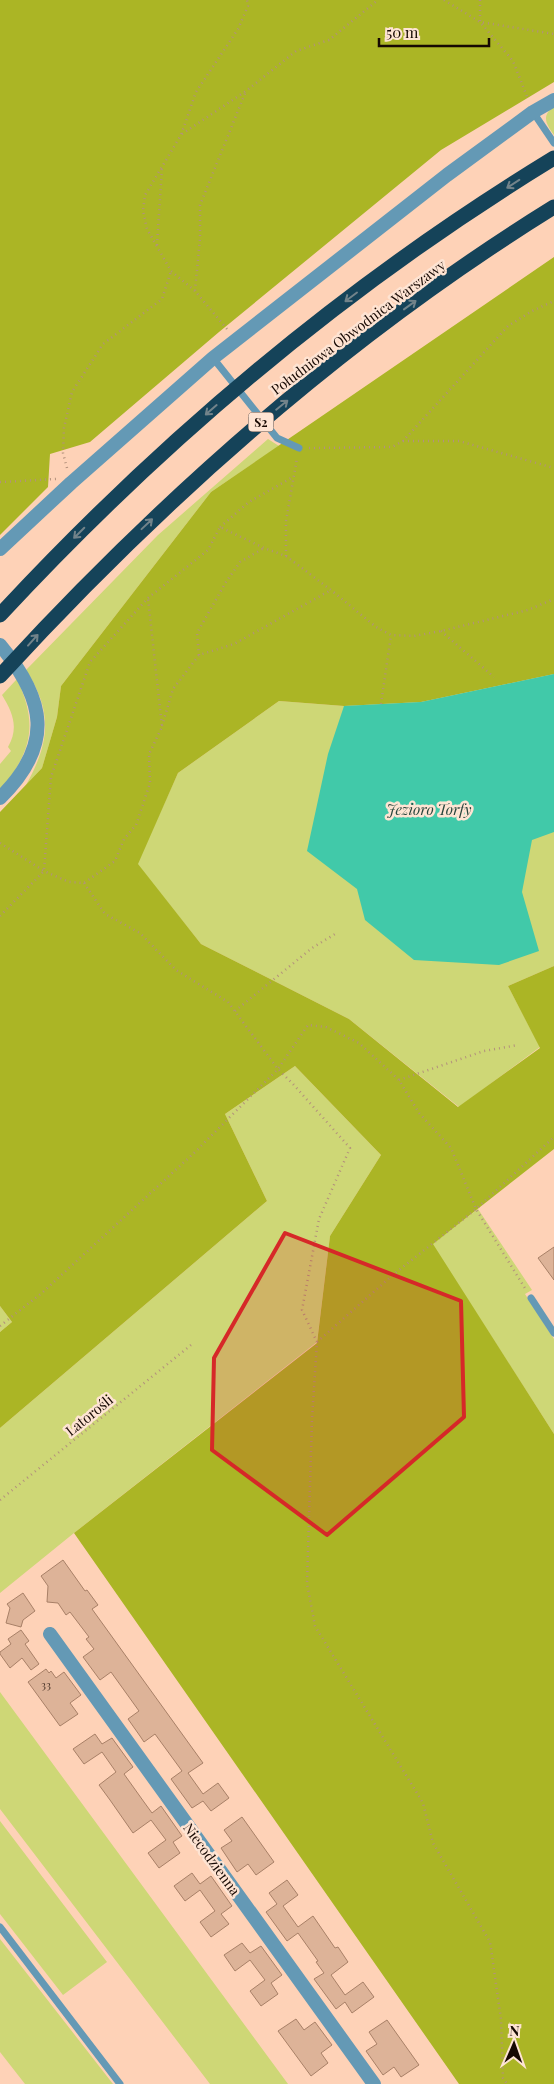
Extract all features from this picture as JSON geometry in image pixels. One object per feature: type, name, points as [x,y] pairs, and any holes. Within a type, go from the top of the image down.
[{"type":"highway","name":"Południowa Obwodnica Warszawy","points":[[0,615],[46,566],[149,465],[246,380],[308,329],[412,252],[554,158]]},
{"type":"highway","name":"Południowa Obwodnica Warszawy","points":[[0,676],[58,613],[134,537],[196,479],[275,410],[384,324],[461,269],[554,207]]},
{"type":"street","points":[[0,550],[71,482],[213,358],[347,252],[533,112],[554,100]]},
{"type":"street","points":[[0,645],[16,664],[29,686],[36,706],[38,728],[34,749],[27,766],[0,798]]},
{"type":"street","name":"Niecodzienna","points":[[50,1634],[374,2084]]},
{"type":"lane","points":[[533,112],[554,143]]},
{"type":"lane","points":[[213,358],[277,438],[299,448]]},
{"type":"lane","points":[[531,1298],[554,1333]]},
{"type":"lane","points":[[0,1927],[120,2084]]},
{"type":"path","points":[[236,340],[195,291],[170,271],[147,229],[143,211],[145,195],[181,135],[196,92],[238,29],[248,6],[248,0]]},
{"type":"path","points":[[181,135],[246,91],[296,51],[329,40],[378,0]]},
{"type":"path","points":[[444,0],[480,22],[513,61],[533,112]]},
{"type":"path","points":[[480,0],[480,22]]},
{"type":"path","points":[[480,22],[554,34]]},
{"type":"path","points":[[195,291],[200,238],[200,205],[246,91]]},
{"type":"path","points":[[157,247],[162,167]]},
{"type":"path","points":[[0,482],[52,478],[71,482],[63,453],[64,428],[72,392],[103,344],[162,299],[170,271]]},
{"type":"path","points":[[286,556],[286,521],[299,448],[392,447],[403,442],[508,326],[554,301]]},
{"type":"path","points":[[403,442],[459,441],[554,468]]},
{"type":"path","points":[[0,916],[44,871],[51,777],[90,662],[148,598],[208,550],[220,527],[249,502],[294,477]]},
{"type":"path","points":[[220,527],[264,548],[286,556],[376,627],[392,635],[414,636],[441,631],[528,610],[554,599]]},
{"type":"path","points":[[199,655],[197,633],[226,582],[240,562],[264,548]]},
{"type":"path","points":[[0,843],[44,871],[69,882],[84,883],[115,861],[124,839],[136,825],[150,784],[149,754],[162,727],[173,689],[199,655],[234,644],[331,590]]},
{"type":"path","points":[[148,598],[162,727]]},
{"type":"path","points":[[441,631],[494,677]]},
{"type":"path","points":[[381,704],[392,635]]},
{"type":"path","points":[[84,883],[105,914],[140,933],[176,970],[228,1002],[278,1069],[350,1148],[318,1219],[302,1310],[317,1342],[312,1419],[307,1583],[315,1626],[422,1803],[434,1843],[490,1942],[501,2019],[503,2078],[507,2084]]},
{"type":"path","points":[[235,1011],[312,948],[334,934]]},
{"type":"path","points":[[0,1326],[43,1292],[180,1166],[278,1069],[308,1025],[326,1027],[359,1043],[399,1080],[419,1113],[451,1148],[476,1209],[531,1298]]},
{"type":"path","points":[[399,1080],[484,1051],[518,1045]]},
{"type":"path","points":[[317,1342],[394,1274],[476,1209],[554,1137]]},
{"type":"path","name":"Latorośli","points":[[0,1500],[190,1345]]},
{"type":"highlighted area","points":[[285,1233],[461,1301],[464,1417],[327,1535],[212,1450],[214,1358]]},
{"type":"green space","points":[[0,0],[554,0],[554,82],[441,150],[219,332],[90,442],[50,454],[48,487],[0,535]]},
{"type":"green space","points":[[554,106],[554,135],[546,117],[547,113]]},
{"type":"green space","points":[[554,257],[554,674],[421,702],[344,706],[279,701],[178,773],[138,864],[201,944],[349,1019],[458,1107],[540,1048],[508,986],[554,966],[554,1149],[433,1244],[554,1434],[554,2084],[459,2084],[74,1533],[317,1343],[330,1236],[381,1155],[295,1066],[225,1114],[267,1201],[0,1428],[0,1332],[12,1322],[0,1306],[0,812],[42,768],[57,717],[61,686],[211,492]]},
{"type":"green space","points":[[268,439],[279,446],[211,492],[61,686],[57,717],[42,768],[26,785],[40,755],[45,727],[41,700],[26,670],[158,535]]},
{"type":"green space","points":[[554,674],[554,966],[508,986],[540,1047],[459,1107],[349,1019],[201,944],[137,864],[178,773],[279,701],[344,706],[421,702]]},
{"type":"green space","points":[[17,679],[28,711],[28,738],[19,764],[0,791],[0,764],[11,751],[8,747],[14,727],[12,714],[2,695]]},
{"type":"green space","points":[[295,1066],[381,1155],[330,1236],[317,1342],[0,1593],[0,1428],[267,1201],[225,1114]]},
{"type":"green space","points":[[478,1209],[532,1290],[525,1294],[554,1339],[554,1434],[432,1244]]},
{"type":"green space","points":[[0,1306],[12,1322],[0,1332]]},
{"type":"green space","points":[[0,1692],[288,2084],[210,2084],[0,1809]]},
{"type":"green space","points":[[0,1821],[107,1962],[63,1995],[0,1914]]},
{"type":"green space","points":[[0,1939],[113,2084],[25,2084],[0,2052]]},
{"type":"water","name":"Jezioro Torfy","points":[[554,674],[554,832],[532,840],[522,892],[539,951],[499,965],[414,960],[365,920],[357,889],[307,851],[328,754],[344,706],[421,702]]},
{"type":"building","points":[[554,1247],[554,1280],[538,1258]]},
{"type":"building","points":[[63,1560],[85,1591],[87,1590],[98,1605],[92,1609],[203,1763],[188,1773],[203,1794],[218,1783],[229,1798],[211,1811],[203,1801],[192,1808],[171,1779],[182,1771],[155,1734],[144,1742],[128,1719],[139,1711],[111,1672],[100,1680],[83,1657],[94,1649],[86,1639],[89,1637],[70,1612],[66,1615],[58,1603],[47,1602],[48,1586],[41,1576]]},
{"type":"building","points":[[23,1593],[35,1611],[23,1620],[21,1627],[6,1623],[10,1608],[7,1604]]},
{"type":"building","points":[[21,1630],[29,1641],[25,1644],[39,1664],[31,1670],[22,1658],[10,1668],[0,1654],[11,1644],[8,1639]]},
{"type":"building","points":[[46,1669],[49,1673],[51,1671],[56,1678],[64,1672],[81,1695],[70,1703],[78,1714],[60,1726],[28,1682]]},
{"type":"building","points":[[95,1734],[102,1744],[112,1738],[133,1767],[124,1774],[152,1813],[161,1806],[182,1836],[173,1842],[180,1853],[159,1868],[148,1853],[166,1840],[151,1820],[133,1833],[99,1785],[116,1772],[102,1752],[84,1764],[73,1749]]},
{"type":"building","points":[[242,1817],[274,1862],[256,1875],[248,1864],[237,1872],[221,1848],[232,1841],[224,1830]]},
{"type":"building","points":[[192,1873],[200,1884],[211,1876],[232,1906],[221,1914],[229,1924],[211,1937],[200,1922],[215,1911],[200,1890],[185,1901],[174,1886]]},
{"type":"building","points":[[287,1880],[298,1895],[283,1906],[298,1927],[313,1916],[335,1948],[338,1947],[348,1962],[331,1975],[345,1995],[363,1982],[374,1997],[352,2013],[345,2002],[336,2009],[314,1979],[324,1973],[316,1962],[318,1961],[298,1933],[287,1941],[266,1912],[277,1904],[269,1893]]},
{"type":"building","points":[[242,1943],[250,1953],[261,1946],[282,1975],[271,1983],[278,1994],[261,2006],[250,1991],[265,1980],[250,1960],[235,1971],[224,1955]]},
{"type":"building","points":[[296,2019],[304,2030],[315,2022],[332,2045],[321,2053],[328,2063],[311,2076],[278,2031]]},
{"type":"building","points":[[387,2020],[419,2065],[401,2077],[394,2067],[383,2075],[366,2051],[377,2044],[369,2032]]}]
